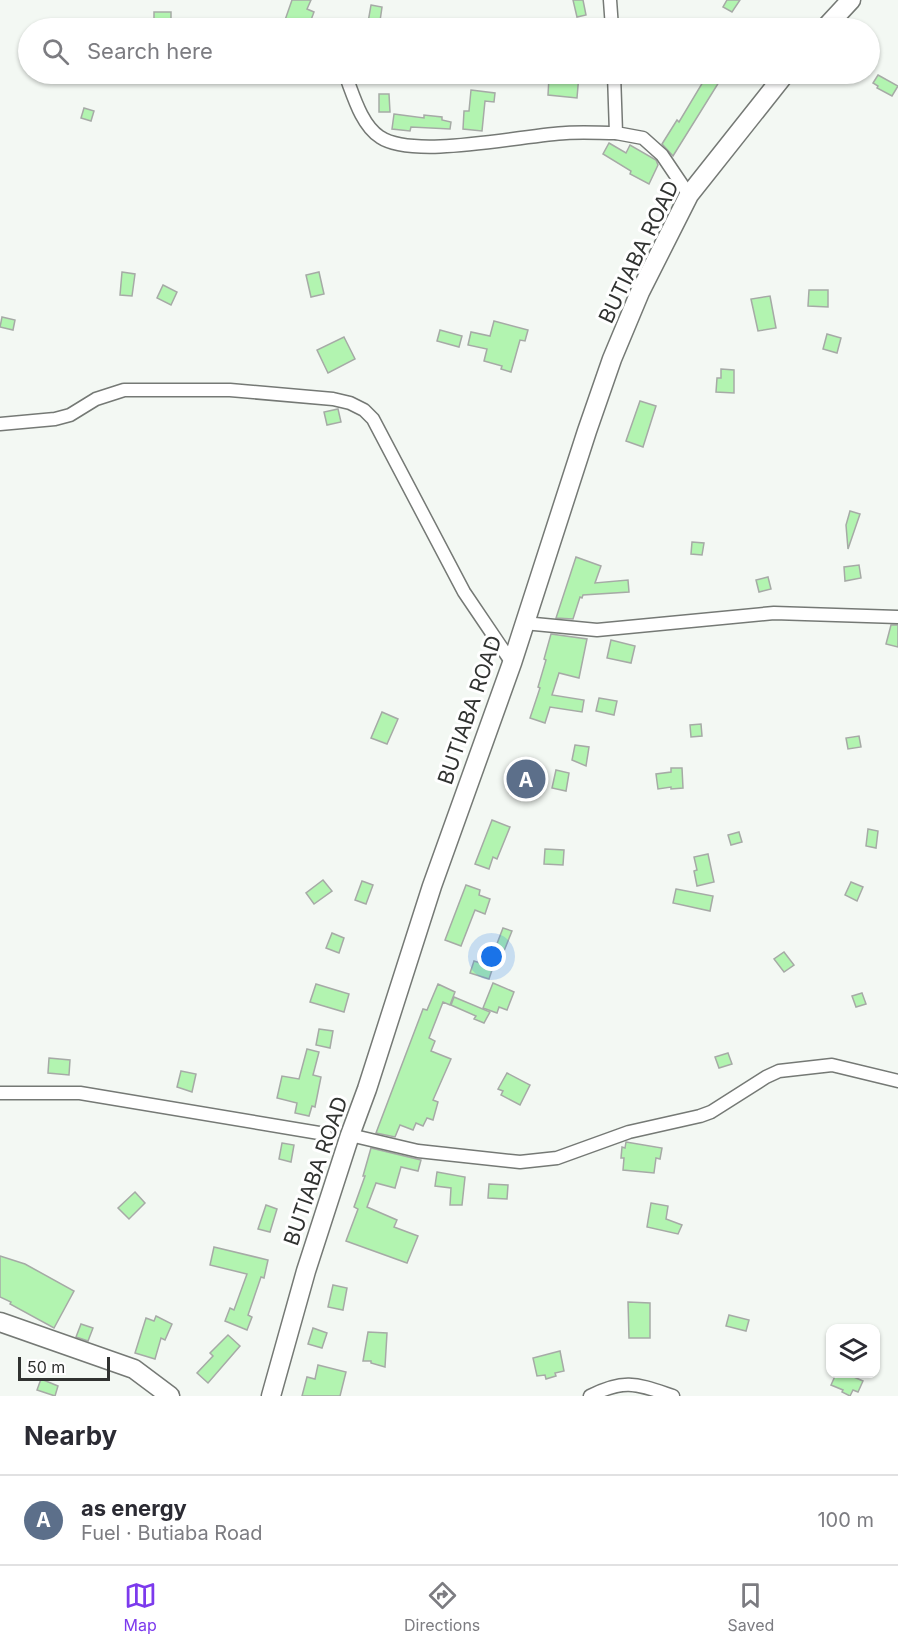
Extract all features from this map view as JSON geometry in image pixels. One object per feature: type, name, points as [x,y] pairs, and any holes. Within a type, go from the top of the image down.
[{"type":"main road","points":[[834,18],[850,0]]},
{"type":"main road","name":"BUTIABA ROAD","points":[[271,1396],[306,1271],[350,1135],[432,886],[512,663],[612,359],[640,292],[689,195],[777,84]]},
{"type":"main road","points":[[0,1322],[134,1369],[170,1396]]},
{"type":"street","points":[[610,0],[611,18]]},
{"type":"street","points":[[350,84],[369,127],[380,137],[392,143],[415,146],[469,145],[565,133],[616,133],[643,138],[662,155],[689,195]]},
{"type":"street","points":[[614,84],[616,133]]},
{"type":"street","points":[[0,424],[55,419],[70,415],[96,399],[124,390],[230,390],[333,399],[350,403],[364,410],[373,419],[464,592],[512,663]]},
{"type":"street","points":[[524,623],[597,630],[774,614],[898,617]]},
{"type":"street","points":[[350,1135],[418,1151],[520,1162],[557,1158],[629,1131],[700,1116],[711,1112],[779,1071],[832,1065],[898,1081]]},
{"type":"street","points":[[0,1093],[80,1093],[325,1134]]},
{"type":"street","points":[[590,1396],[610,1386],[623,1383],[673,1396]]},
{"type":"building","points":[[292,0],[311,0],[307,9],[314,12],[312,18],[286,18]]},
{"type":"building","points":[[573,0],[583,0],[586,15],[577,17]]},
{"type":"building","points":[[727,0],[740,0],[732,12],[723,7]]},
{"type":"building","points":[[371,5],[382,7],[380,18],[369,18]]},
{"type":"building","points":[[154,12],[171,12],[171,18],[154,18]]},
{"type":"building","points":[[880,76],[898,86],[892,96],[877,88],[878,86],[875,84],[880,84]]},
{"type":"building","points":[[549,84],[578,84],[577,98],[548,95]]},
{"type":"building","points":[[702,84],[718,84],[673,156],[662,144],[677,120],[679,122]]},
{"type":"building","points":[[471,90],[495,93],[494,102],[485,101],[482,131],[463,129],[464,111],[469,111]]},
{"type":"building","points":[[379,94],[389,94],[390,112],[379,112]]},
{"type":"building","points":[[84,108],[94,111],[91,121],[81,118]]},
{"type":"building","points":[[394,114],[424,118],[424,115],[442,117],[442,120],[451,122],[450,129],[411,127],[410,131],[392,129]]},
{"type":"building","points":[[609,143],[626,153],[630,145],[656,160],[658,165],[649,184],[630,174],[631,171],[603,154]]},
{"type":"building","points":[[122,272],[135,274],[132,296],[120,295]]},
{"type":"building","points":[[319,272],[324,294],[311,297],[306,275]]},
{"type":"building","points":[[163,285],[177,292],[171,305],[157,298]]},
{"type":"building","points":[[809,290],[828,290],[828,307],[808,306]]},
{"type":"building","points":[[770,296],[776,328],[758,331],[751,299]]},
{"type":"building","points":[[2,317],[15,320],[13,330],[0,327]]},
{"type":"building","points":[[494,321],[528,330],[525,341],[520,340],[511,372],[501,369],[502,366],[484,361],[487,349],[468,345],[471,332],[490,336]]},
{"type":"building","points":[[440,330],[462,336],[459,347],[437,341]]},
{"type":"building","points":[[827,334],[841,338],[837,353],[823,349]]},
{"type":"building","points":[[344,337],[355,359],[328,373],[317,350]]},
{"type":"building","points":[[721,369],[734,370],[734,393],[716,392],[717,378],[721,378]]},
{"type":"building","points":[[640,401],[656,406],[643,447],[626,441]]},
{"type":"building","points":[[338,409],[341,422],[327,425],[324,412]]},
{"type":"building","points":[[850,511],[860,514],[848,549],[846,525]]},
{"type":"building","points":[[692,542],[704,543],[702,555],[691,554]]},
{"type":"building","points":[[576,557],[601,566],[595,583],[628,580],[629,592],[583,595],[582,598],[580,597],[573,619],[556,618]]},
{"type":"building","points":[[859,565],[861,578],[845,581],[844,567]]},
{"type":"building","points":[[768,577],[771,589],[759,592],[756,580]]},
{"type":"building","points":[[891,625],[898,625],[898,647],[886,644]]},
{"type":"building","points":[[551,634],[587,639],[579,678],[559,673],[552,695],[584,700],[582,712],[550,707],[545,723],[530,718],[540,688],[538,687]]},
{"type":"building","points":[[611,640],[635,646],[631,663],[607,658]]},
{"type":"building","points":[[599,698],[617,701],[614,715],[596,711]]},
{"type":"building","points":[[382,712],[398,719],[387,744],[371,738]]},
{"type":"building","points":[[701,724],[702,736],[691,737],[690,725]]},
{"type":"building","points":[[859,736],[861,747],[848,749],[846,738]]},
{"type":"building","points":[[575,745],[589,747],[586,766],[572,760]]},
{"type":"building","points":[[671,768],[682,768],[683,788],[658,789],[656,774],[671,772]]},
{"type":"building","points":[[556,770],[569,773],[566,791],[552,788]]},
{"type":"building","points":[[492,820],[510,827],[497,859],[493,857],[489,869],[475,864]]},
{"type":"building","points":[[868,829],[878,831],[876,848],[866,846]]},
{"type":"building","points":[[739,832],[742,842],[731,845],[728,835]]},
{"type":"building","points":[[545,849],[564,850],[563,865],[544,864]]},
{"type":"building","points":[[708,854],[714,882],[697,886],[694,857]]},
{"type":"building","points":[[323,880],[332,891],[314,904],[306,893]]},
{"type":"building","points":[[362,881],[373,885],[366,904],[355,900]]},
{"type":"building","points":[[851,882],[863,887],[857,901],[845,895]]},
{"type":"building","points":[[466,885],[480,890],[479,895],[490,899],[485,914],[475,910],[461,946],[445,940]]},
{"type":"building","points":[[676,889],[713,896],[710,911],[673,903]]},
{"type":"building","points":[[503,928],[512,931],[498,966],[490,962]]},
{"type":"building","points":[[332,933],[344,938],[339,953],[326,948]]},
{"type":"building","points":[[784,952],[794,965],[784,972],[774,959]]},
{"type":"building","points":[[474,961],[493,967],[489,979],[470,973]]},
{"type":"building","points":[[493,983],[514,992],[507,1010],[499,1007],[497,1013],[483,1008]]},
{"type":"building","points":[[316,984],[349,994],[344,1012],[310,1002]]},
{"type":"building","points":[[438,984],[455,992],[450,1005],[443,1002],[429,1038],[435,1041],[431,1051],[451,1059],[433,1100],[438,1102],[433,1120],[427,1118],[423,1126],[416,1123],[413,1130],[400,1125],[395,1137],[376,1133],[423,1009],[427,1010]]},
{"type":"building","points":[[862,993],[866,1004],[856,1007],[852,996]]},
{"type":"building","points":[[454,997],[490,1012],[484,1023],[474,1019],[476,1016],[451,1005]]},
{"type":"building","points":[[319,1029],[333,1031],[330,1048],[316,1045]]},
{"type":"building","points":[[307,1049],[319,1052],[313,1075],[321,1077],[315,1107],[312,1106],[309,1116],[295,1113],[297,1103],[277,1098],[282,1076],[299,1079]]},
{"type":"building","points":[[728,1053],[732,1064],[719,1068],[715,1057]]},
{"type":"building","points":[[49,1058],[70,1060],[69,1075],[48,1073]]},
{"type":"building","points":[[181,1071],[196,1074],[192,1092],[177,1087]]},
{"type":"building","points":[[507,1073],[530,1085],[520,1105],[501,1095],[503,1091],[498,1089]]},
{"type":"building","points":[[626,1142],[662,1148],[660,1159],[656,1158],[654,1173],[623,1170],[622,1147],[625,1148]]},
{"type":"building","points":[[282,1143],[294,1145],[291,1162],[279,1159]]},
{"type":"building","points":[[371,1148],[421,1160],[418,1171],[401,1167],[395,1188],[376,1183],[367,1207],[397,1220],[394,1227],[418,1236],[407,1263],[346,1241],[358,1209],[354,1207],[365,1176],[363,1176]]},
{"type":"building","points":[[437,1172],[465,1177],[462,1205],[450,1205],[451,1188],[435,1186]]},
{"type":"building","points":[[489,1184],[508,1185],[507,1199],[488,1198]]},
{"type":"building","points":[[135,1192],[145,1203],[129,1219],[118,1208]]},
{"type":"building","points":[[651,1203],[668,1206],[666,1219],[682,1225],[678,1234],[647,1227]]},
{"type":"building","points":[[266,1205],[277,1209],[270,1232],[258,1229]]},
{"type":"building","points":[[214,1247],[268,1260],[264,1278],[261,1277],[248,1315],[252,1317],[247,1330],[225,1321],[230,1308],[234,1310],[247,1274],[210,1265]]},
{"type":"building","points":[[0,1256],[25,1264],[74,1291],[54,1328],[0,1297]]},
{"type":"building","points":[[333,1285],[347,1288],[343,1310],[328,1307]]},
{"type":"building","points":[[628,1302],[650,1303],[650,1338],[629,1338]]},
{"type":"building","points":[[729,1315],[749,1320],[746,1331],[726,1326]]},
{"type":"building","points":[[156,1316],[172,1324],[165,1340],[161,1338],[155,1359],[135,1353],[146,1318],[154,1321]]},
{"type":"building","points":[[81,1324],[93,1328],[88,1341],[76,1337]]},
{"type":"building","points":[[313,1328],[327,1333],[322,1348],[308,1344]]},
{"type":"building","points":[[368,1332],[387,1333],[385,1367],[371,1363],[371,1361],[363,1361]]},
{"type":"building","points":[[228,1335],[240,1346],[208,1383],[197,1373],[213,1356],[210,1353]]},
{"type":"building","points":[[560,1351],[564,1371],[555,1373],[556,1376],[546,1379],[545,1375],[537,1376],[533,1358]]},
{"type":"building","points":[[318,1365],[346,1372],[340,1396],[302,1396],[307,1377],[315,1379]]},
{"type":"building","points":[[834,1378],[856,1378],[863,1381],[858,1392],[853,1390],[850,1396],[831,1385]]},
{"type":"building","points":[[41,1379],[58,1386],[55,1396],[37,1390]]},
{"type":"place","name":"as energy","points":[[526,779]]}]
